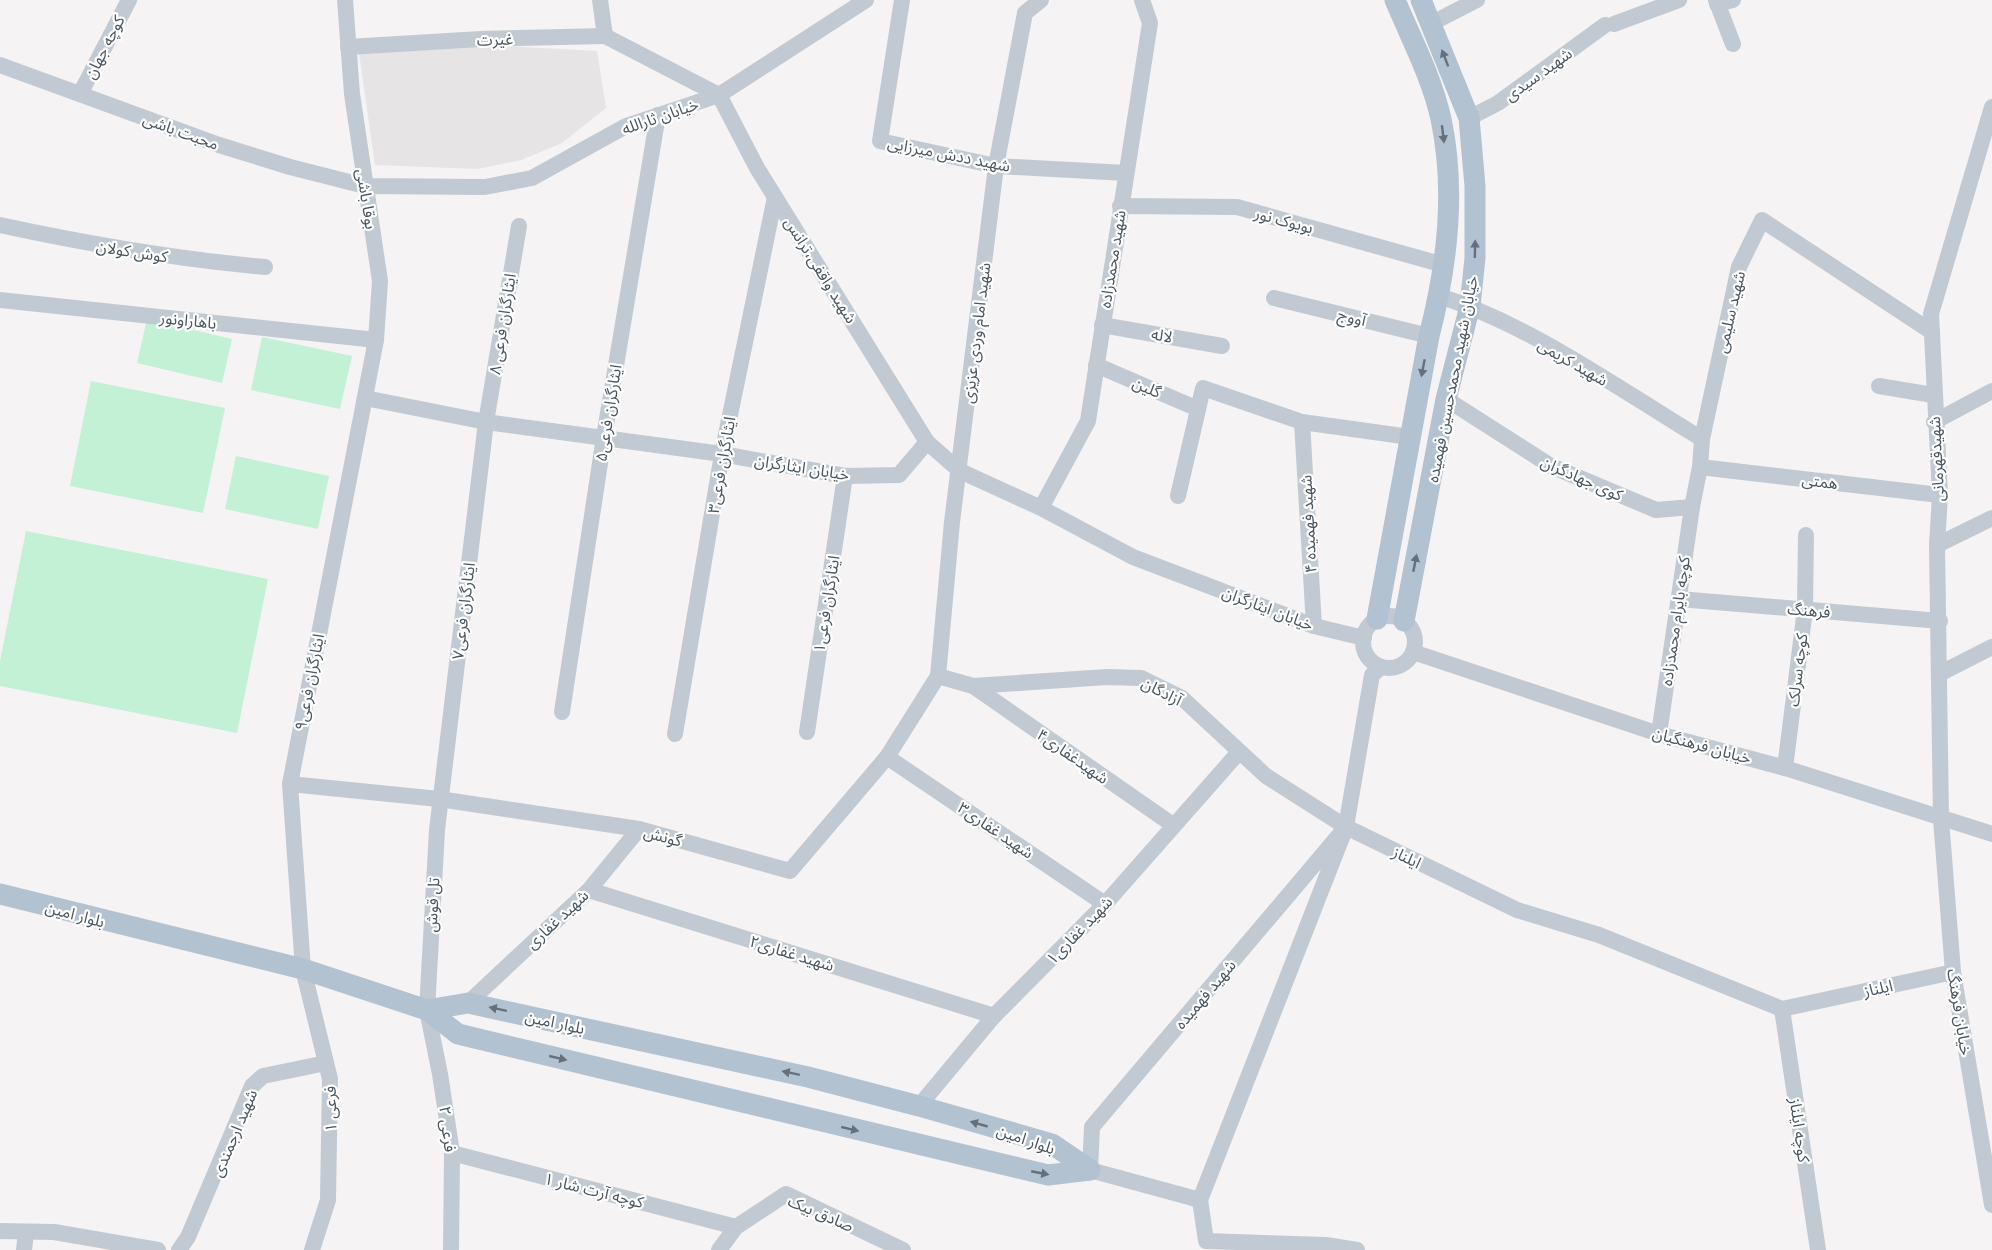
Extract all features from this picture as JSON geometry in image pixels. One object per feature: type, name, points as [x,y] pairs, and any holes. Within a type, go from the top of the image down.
[{"type":"main road","name":"خیابان شهید محمدحسین فهمیده","points":[[1377,619],[1444,265],[1448,177],[1441,119],[1395,0]]},
{"type":"main road","name":"خیابان شهید محمدحسین فهمیده","points":[[1404,621],[1446,399],[1470,306],[1474,258],[1475,186],[1469,118],[1421,0]]},
{"type":"main road","name":"بلوار امین","points":[[0,894],[303,969],[427,1010],[458,1034],[1048,1175],[1090,1170]]},
{"type":"main road","name":"بلوار امین","points":[[427,1010],[468,1003],[808,1077],[1052,1144],[1090,1170]]},
{"type":"street","name":"کوچه جهان","points":[[80,94],[129,0]]},
{"type":"street","name":"بوقا باشی","points":[[345,0],[348,47],[365,186],[380,281],[376,340],[365,398]]},
{"type":"street","points":[[600,0],[605,36],[719,96]]},
{"type":"street","name":"خیابان ثارالله","points":[[365,186],[392,184],[485,187],[532,178],[626,126],[719,96],[866,0]]},
{"type":"street","name":"شهید ددش میرزایی","points":[[902,0],[879,141],[996,166],[1126,173]]},
{"type":"street","name":"شهید امام وردی عزیزی","points":[[938,676],[996,166],[1025,13],[1041,0]]},
{"type":"street","name":"شهید محمدزاده","points":[[1041,508],[1088,422],[1150,23],[1142,0]]},
{"type":"street","points":[[1438,20],[1477,0]]},
{"type":"street","name":"شهید سیدی","points":[[1469,118],[1498,103],[1610,24],[1679,0]]},
{"type":"street","points":[[1722,1],[1733,44]]},
{"type":"street","name":"غیرت","points":[[348,47],[481,39],[605,36]]},
{"type":"street","name":"محبت باشی","points":[[0,65],[219,145],[290,167],[365,186]]},
{"type":"street","name":"شهید واقفی،ترانس","points":[[719,96],[775,197],[927,442]]},
{"type":"street","name":"شهیدقهرمانی","points":[[1941,819],[1941,673],[1937,545],[1940,495],[1934,422],[1931,314],[1992,107]]},
{"type":"street","name":"ایثارگران فرعی۵","points":[[562,712],[604,438],[658,115]]},
{"type":"street","name":"ایثارگران فرعی۳","points":[[675,734],[722,454],[775,197]]},
{"type":"street","name":"بویوک نور","points":[[1120,206],[1237,207],[1444,265]]},
{"type":"street","name":"شهید سلیمی","points":[[1700,467],[1702,439],[1739,267],[1762,220],[1932,332]]},
{"type":"street","name":"کوش کولان","points":[[0,225],[95,245],[181,259],[265,267]]},
{"type":"street","name":"ایثارگران فرعی ۸","points":[[486,422],[519,226]]},
{"type":"street","name":"شهید کریمی","points":[[1439,296],[1470,306],[1546,345],[1702,439]]},
{"type":"street","name":"آووج","points":[[1274,298],[1429,336]]},
{"type":"street","name":"باهاراونور","points":[[0,300],[376,340]]},
{"type":"street","name":"لاله","points":[[1102,325],[1222,346]]},
{"type":"street","name":"گلین","points":[[1096,365],[1198,409]]},
{"type":"street","points":[[1879,386],[1934,395]]},
{"type":"street","points":[[1178,496],[1203,388],[1302,422],[1410,437]]},
{"type":"street","points":[[1934,422],[1992,391]]},
{"type":"street","name":"خیابان ایثارگران","points":[[365,398],[486,422],[722,454],[845,476],[899,475],[927,442],[960,471],[1041,508],[1133,557],[1314,626],[1364,638]]},
{"type":"street","name":"ایثارگران فرعی۹","points":[[303,969],[290,784],[365,398]]},
{"type":"street","name":"کوی جهادگران","points":[[1446,399],[1551,466],[1656,510],[1692,507]]},
{"type":"street","name":"ایثارگران فرعی۷","points":[[439,800],[486,422]]},
{"type":"street","name":"شهید فهمیده ۴","points":[[1302,422],[1314,626]]},
{"type":"street","points":[[1692,507],[1700,467]]},
{"type":"street","name":"همتی","points":[[1700,467],[1940,495]]},
{"type":"street","name":"ایثارگران فرعی۱","points":[[807,732],[845,476]]},
{"type":"street","name":"کوچه بایرام محمدزاده","points":[[1659,734],[1692,507]]},
{"type":"street","points":[[1937,545],[1992,518]]},
{"type":"street","name":"کوچه سرلک","points":[[1785,768],[1805,609],[1806,535]]},
{"type":"street","name":"فرهنگ","points":[[1679,598],[1940,621]]},
{"type":"street","points":[[1354,1250],[1326,1245],[1206,1241],[1200,1200],[1346,827],[1372,675],[1381,668],[1399,667],[1413,652],[1415,639],[1413,631],[1404,621],[1394,617],[1377,619],[1371,624],[1364,638],[1367,657],[1381,668]]},
{"type":"street","points":[[1941,673],[1992,647]]},
{"type":"street","name":"خیابان فرهنگیان","points":[[1413,652],[1659,734],[1785,768],[1992,834]]},
{"type":"street","name":"گونش","points":[[290,784],[439,800],[639,829],[790,871],[887,757],[938,676]]},
{"type":"street","name":"آزادگان","points":[[938,676],[973,686],[1107,677],[1141,678],[1182,698],[1239,752],[1293,796],[1346,827]]},
{"type":"street","name":"شهیدغفاری۴","points":[[973,686],[1173,825]]},
{"type":"street","name":"شهید غفاری۱","points":[[919,1106],[994,1016],[1105,904],[1239,752]]},
{"type":"street","name":"شهید غفاری۳","points":[[887,757],[1105,904]]},
{"type":"street","name":"تل قوش","points":[[427,1010],[439,800]]},
{"type":"street","name":"خیابان فرهنگ","points":[[1941,819],[1953,972],[1992,1204]]},
{"type":"street","name":"ایلناز","points":[[1346,827],[1517,910],[1599,935],[1782,1009],[1953,972]]},
{"type":"street","name":"شهید فهمیده","points":[[1090,1170],[1092,1127],[1346,827]]},
{"type":"street","name":"شهید غفاری","points":[[468,1003],[589,890],[639,829]]},
{"type":"street","name":"شهید غفاری۲","points":[[589,890],[994,1016]]},
{"type":"street","name":"فرعی ۱","points":[[303,969],[330,1080],[328,1200],[312,1250]]},
{"type":"street","name":"کوچه ایلناز","points":[[1782,1009],[1818,1250]]},
{"type":"street","name":"فرعی ۲","points":[[427,1010],[452,1153],[451,1250]]},
{"type":"street","name":"شهید ارجمندی","points":[[178,1250],[188,1237],[252,1086],[264,1076],[326,1063]]},
{"type":"street","name":"کوچه آرت شار ۱","points":[[452,1153],[736,1227]]},
{"type":"street","points":[[1090,1170],[1200,1200]]},
{"type":"street","name":"صادق بیک","points":[[719,1250],[736,1227],[786,1194],[903,1250]]},
{"type":"street","points":[[0,1231],[54,1232],[158,1250]]},
{"type":"street","points":[[24,1250],[26,1232]]},
{"type":"shaded area","points":[[504,46],[597,51],[606,108],[562,143],[521,160],[478,169],[375,165],[359,53]]},
{"type":"green space","points":[[147,319],[232,339],[222,383],[137,363]]},
{"type":"green space","points":[[262,337],[352,356],[340,409],[251,390]]},
{"type":"green space","points":[[91,381],[225,408],[203,513],[70,486]]},
{"type":"green space","points":[[236,456],[329,476],[318,529],[225,509]]},
{"type":"green space","points":[[26,531],[268,579],[237,733],[0,686],[0,661]]}]
